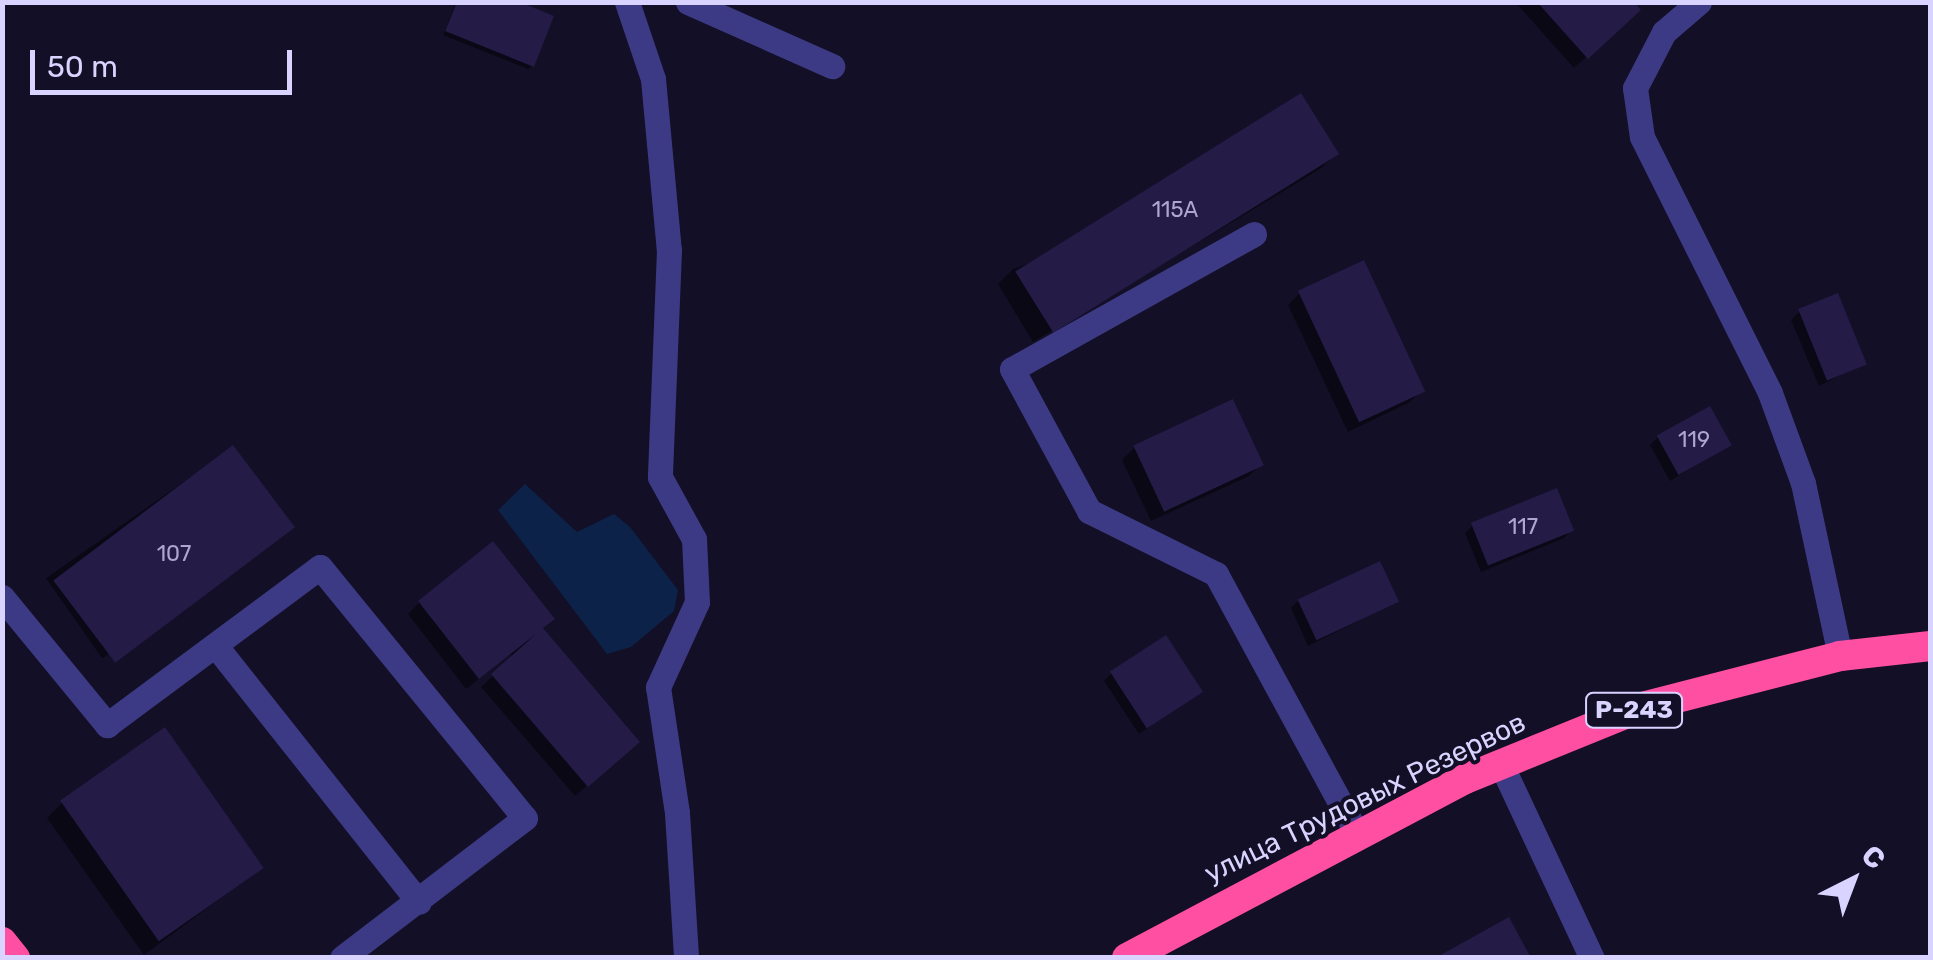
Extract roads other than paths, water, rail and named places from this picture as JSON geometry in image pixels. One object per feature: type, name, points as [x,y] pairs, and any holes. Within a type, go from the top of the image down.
[{"type":"highway","name":"улица Трудовых Резервов","points":[[1127,958],[1500,762],[1642,707],[1840,656],[1930,646]]},
{"type":"highway","points":[[2,942],[15,958]]},
{"type":"street","points":[[628,2],[653,79],[670,250],[660,477],[694,539],[697,602],[658,687],[677,813],[686,958]]},
{"type":"street","points":[[688,2],[832,66]]},
{"type":"street","points":[[1698,2],[1664,32],[1635,88],[1642,138],[1770,393],[1802,483],[1840,656]]},
{"type":"street","points":[[1254,234],[1012,369],[1089,512],[1216,574],[1358,835]]},
{"type":"street","points":[[2,597],[107,725],[320,567],[524,818],[342,958]]},
{"type":"street","points":[[215,645],[419,902]]},
{"type":"street","points":[[1500,762],[1592,958]]},
{"type":"water","points":[[525,484],[577,532],[614,514],[630,527],[678,590],[674,611],[631,647],[607,654],[498,510]]}]
